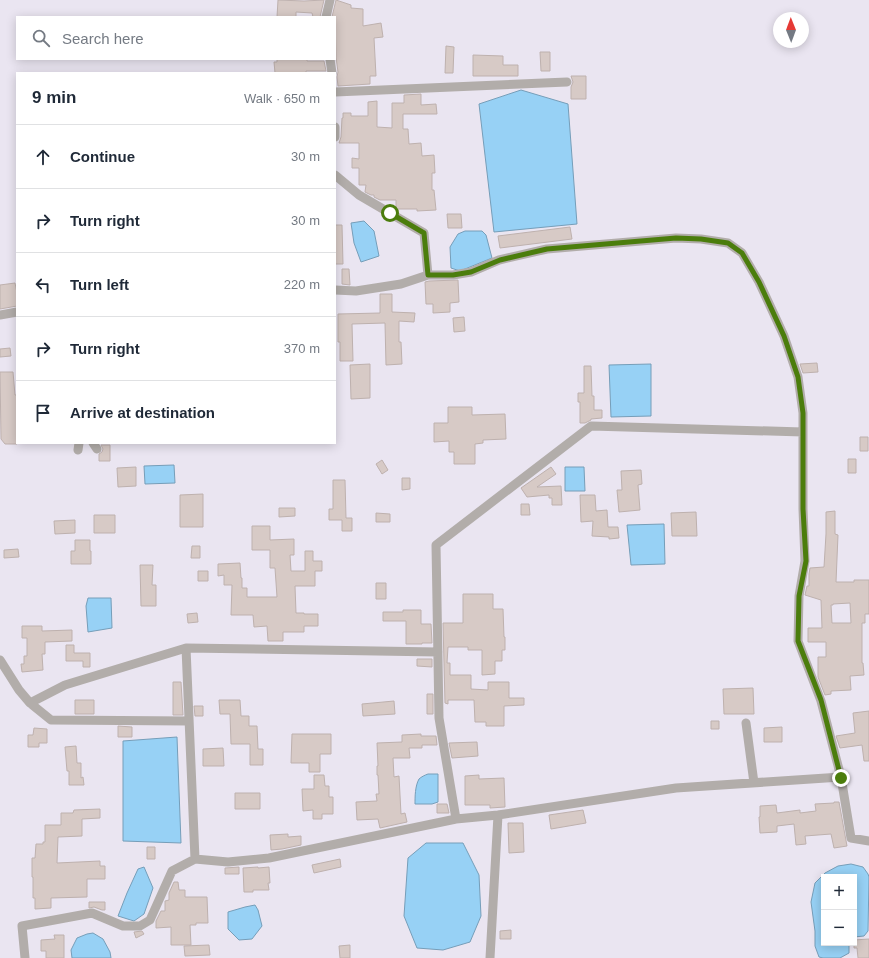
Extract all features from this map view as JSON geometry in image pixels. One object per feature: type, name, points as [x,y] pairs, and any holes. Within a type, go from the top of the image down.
[{"type":"street","points":[[326,16],[330,0]]},
{"type":"street","points":[[330,60],[332,72]]},
{"type":"street","points":[[336,92],[567,82]]},
{"type":"street","points":[[336,176],[359,195],[424,233],[428,275]]},
{"type":"street","points":[[336,290],[356,290],[401,284],[428,275],[453,275],[471,272],[500,260],[547,249],[676,238],[701,239],[728,243],[742,253],[759,282],[784,336],[798,377],[803,413],[803,509],[806,561],[799,596],[798,641],[821,700],[841,778],[851,838],[869,841]]},
{"type":"street","points":[[0,315],[16,312]]},
{"type":"street","points":[[456,819],[439,718],[436,545],[591,426],[803,432]]},
{"type":"street","points":[[30,703],[66,685],[186,648],[438,652]]},
{"type":"street","points":[[186,648],[195,859]]},
{"type":"street","points":[[0,660],[19,690],[30,703],[51,720],[189,721]]},
{"type":"street","points":[[746,723],[754,783]]},
{"type":"street","points":[[25,958],[22,926],[92,913],[123,926],[140,926],[150,920],[172,871],[195,859],[228,862],[269,858],[456,819],[498,815],[676,788],[841,778]]},
{"type":"street","points":[[490,958],[498,815]]},
{"type":"water","points":[[521,90],[568,104],[577,224],[494,232],[479,104]]},
{"type":"water","points":[[364,221],[374,231],[379,256],[361,262],[354,243],[351,223]]},
{"type":"water","points":[[465,231],[482,231],[486,235],[492,258],[460,271],[451,268],[450,247],[458,234]]},
{"type":"water","points":[[651,364],[651,416],[611,417],[609,365]]},
{"type":"water","points":[[174,465],[175,483],[145,484],[144,466]]},
{"type":"water","points":[[565,467],[584,467],[585,491],[565,491]]},
{"type":"water","points":[[664,524],[665,564],[631,565],[627,525]]},
{"type":"water","points":[[88,598],[111,598],[112,628],[88,632],[86,606]]},
{"type":"water","points":[[177,737],[181,843],[123,841],[123,741]]},
{"type":"water","points":[[428,774],[438,774],[438,802],[432,804],[415,804],[419,779]]},
{"type":"water","points":[[426,843],[463,843],[479,875],[481,916],[470,942],[443,950],[417,948],[404,916],[408,858]]},
{"type":"water","points":[[851,864],[863,867],[868,874],[868,931],[864,936],[857,937],[857,874],[824,874],[838,866]]},
{"type":"water","points":[[144,867],[153,888],[144,914],[134,921],[118,916],[138,869]]},
{"type":"water","points":[[821,877],[821,946],[849,946],[849,953],[840,958],[819,957],[815,946],[815,931],[811,902],[815,883]]},
{"type":"water","points":[[255,905],[258,910],[262,926],[252,939],[239,940],[228,929],[228,912]]},
{"type":"water","points":[[93,933],[103,939],[110,952],[111,958],[72,958],[71,950],[77,938]]},
{"type":"building","points":[[278,0],[324,0],[320,16],[313,16],[312,13],[296,12],[296,16],[277,16]]},
{"type":"building","points":[[336,0],[351,5],[351,8],[363,9],[363,26],[381,23],[383,37],[374,38],[376,76],[370,76],[370,84],[338,86],[336,16],[332,16]]},
{"type":"building","points":[[446,46],[454,47],[453,73],[445,73]]},
{"type":"building","points":[[540,52],[550,52],[550,71],[541,71]]},
{"type":"building","points":[[473,55],[503,56],[503,65],[518,65],[518,76],[473,76]]},
{"type":"building","points":[[277,60],[324,61],[326,71],[275,72],[274,62],[277,62]]},
{"type":"building","points":[[571,76],[586,76],[586,99],[571,99],[571,87],[573,82]]},
{"type":"building","points":[[421,94],[421,105],[436,104],[437,114],[403,114],[403,129],[408,129],[409,144],[421,143],[422,156],[434,155],[435,173],[432,173],[432,190],[434,190],[436,210],[417,211],[417,209],[396,209],[396,200],[380,200],[374,197],[374,195],[365,192],[366,185],[359,185],[359,168],[352,168],[352,158],[359,159],[359,143],[339,143],[343,113],[351,113],[351,116],[368,116],[368,102],[377,101],[377,127],[392,128],[392,103],[404,103],[404,95]]},
{"type":"building","points":[[447,214],[461,214],[462,228],[448,228]]},
{"type":"building","points":[[336,225],[342,225],[343,264],[336,264]]},
{"type":"building","points":[[570,227],[572,239],[500,248],[498,236]]},
{"type":"building","points":[[342,269],[349,269],[350,285],[342,284]]},
{"type":"building","points":[[458,280],[459,302],[450,303],[450,312],[433,313],[433,304],[426,304],[425,282]]},
{"type":"building","points":[[15,283],[16,306],[0,309],[0,285]]},
{"type":"building","points":[[380,294],[392,294],[392,312],[415,313],[414,322],[399,321],[399,342],[401,342],[402,364],[386,365],[385,323],[352,324],[353,361],[340,361],[338,314],[380,313]]},
{"type":"building","points":[[464,317],[465,331],[454,332],[453,318]]},
{"type":"building","points":[[10,348],[11,356],[0,357],[0,349]]},
{"type":"building","points":[[817,363],[818,372],[803,373],[800,364]]},
{"type":"building","points":[[370,364],[370,398],[351,399],[350,365]]},
{"type":"building","points":[[584,366],[591,366],[594,410],[602,410],[602,418],[591,419],[585,423],[580,423],[580,402],[578,402],[578,393],[584,393]]},
{"type":"building","points":[[0,372],[13,372],[16,395],[16,444],[5,444],[1,439]]},
{"type":"building","points":[[448,407],[472,407],[472,415],[505,414],[506,439],[483,440],[483,443],[475,444],[475,464],[454,464],[454,452],[449,452],[449,441],[434,442],[434,423],[448,423]]},
{"type":"building","points":[[860,437],[868,437],[868,451],[860,451]]},
{"type":"building","points":[[101,445],[110,445],[110,461],[99,461],[99,454],[103,449]]},
{"type":"building","points":[[848,459],[856,459],[856,473],[848,473]]},
{"type":"building","points":[[382,460],[388,470],[382,474],[376,464]]},
{"type":"building","points":[[136,467],[136,486],[118,487],[117,468]]},
{"type":"building","points":[[551,467],[556,474],[537,487],[561,486],[562,505],[552,505],[552,498],[549,498],[549,495],[527,497],[521,488]]},
{"type":"building","points":[[641,470],[642,484],[638,485],[640,510],[619,512],[617,490],[622,490],[621,471]]},
{"type":"building","points":[[402,478],[410,478],[410,489],[402,490]]},
{"type":"building","points":[[333,480],[345,480],[346,518],[352,518],[352,531],[342,531],[342,520],[329,520],[329,509],[333,509]]},
{"type":"building","points":[[203,494],[203,527],[180,527],[180,495]]},
{"type":"building","points":[[580,495],[595,495],[596,511],[607,510],[608,527],[618,527],[619,538],[609,539],[609,537],[592,536],[593,521],[581,522]]},
{"type":"building","points":[[521,504],[529,504],[530,515],[521,515]]},
{"type":"building","points":[[279,508],[295,508],[295,516],[279,517]]},
{"type":"building","points":[[835,511],[835,534],[838,535],[836,582],[869,580],[869,614],[865,614],[865,623],[862,623],[862,663],[864,675],[850,676],[851,690],[831,691],[831,694],[825,695],[818,677],[818,657],[826,657],[826,642],[808,642],[808,628],[822,628],[821,600],[805,595],[807,586],[809,586],[810,568],[824,567],[826,512]],"holes":[[[850,603],[851,623],[832,623],[831,605]]]},
{"type":"building","points":[[696,512],[697,536],[672,536],[671,513]]},
{"type":"building","points":[[376,513],[390,514],[390,522],[376,522]]},
{"type":"building","points":[[94,515],[115,515],[115,533],[94,533]]},
{"type":"building","points":[[75,520],[75,533],[55,534],[54,521]]},
{"type":"building","points":[[252,526],[270,526],[270,540],[294,539],[294,555],[290,555],[291,571],[305,571],[305,551],[313,551],[313,561],[322,561],[322,571],[315,571],[315,586],[295,586],[296,613],[318,614],[318,626],[304,626],[304,632],[283,632],[283,641],[268,641],[267,626],[254,627],[253,615],[231,615],[232,585],[224,585],[224,575],[218,576],[218,564],[240,563],[242,588],[247,588],[247,597],[277,597],[275,568],[270,568],[270,550],[252,550]]},
{"type":"building","points":[[75,540],[90,540],[91,564],[71,564],[71,551],[75,551]]},
{"type":"building","points":[[192,546],[200,546],[200,558],[191,558]]},
{"type":"building","points":[[18,549],[19,557],[4,558],[4,550]]},
{"type":"building","points":[[140,565],[153,565],[152,585],[156,585],[156,606],[141,606]]},
{"type":"building","points":[[198,571],[208,571],[208,581],[198,581]]},
{"type":"building","points":[[376,583],[386,583],[386,599],[376,599]]},
{"type":"building","points":[[463,594],[493,594],[493,609],[503,609],[505,650],[502,650],[502,661],[495,661],[495,674],[482,675],[482,650],[468,650],[468,647],[448,647],[447,663],[450,663],[450,675],[471,675],[471,689],[488,690],[488,682],[509,682],[509,698],[524,698],[524,705],[504,706],[504,726],[486,726],[486,722],[475,722],[474,700],[448,700],[448,704],[445,703],[443,623],[463,623]]},
{"type":"building","points":[[403,610],[421,610],[421,624],[431,624],[432,643],[406,644],[406,621],[383,621],[383,612],[403,612]]},
{"type":"building","points":[[197,613],[198,622],[188,623],[187,614]]},
{"type":"building","points":[[22,626],[42,626],[42,631],[72,630],[72,641],[45,642],[45,654],[42,654],[43,670],[22,672],[21,664],[24,664],[24,656],[27,656],[27,638],[22,638]]},
{"type":"building","points":[[66,645],[74,645],[74,653],[90,653],[90,667],[83,667],[83,661],[66,661]]},
{"type":"building","points":[[417,659],[432,659],[432,667],[417,666]]},
{"type":"building","points":[[173,682],[181,682],[183,715],[173,715]]},
{"type":"building","points":[[753,688],[754,714],[724,714],[723,689]]},
{"type":"building","points":[[427,694],[433,694],[433,714],[427,714]]},
{"type":"building","points":[[75,700],[94,700],[94,714],[75,714]]},
{"type":"building","points":[[219,700],[240,700],[241,716],[249,716],[249,726],[257,726],[258,749],[263,749],[263,765],[250,765],[250,744],[231,744],[230,714],[220,714]]},
{"type":"building","points":[[394,701],[395,714],[363,716],[362,704]]},
{"type":"building","points":[[194,706],[203,706],[203,716],[195,716]]},
{"type":"building","points":[[869,711],[869,761],[864,761],[862,745],[840,748],[836,736],[855,733],[853,713]]},
{"type":"building","points":[[711,721],[719,721],[719,729],[711,729]]},
{"type":"building","points":[[118,726],[132,727],[132,737],[118,737]]},
{"type":"building","points":[[782,727],[782,742],[764,742],[764,728]]},
{"type":"building","points":[[34,728],[47,729],[47,743],[39,743],[39,747],[28,747],[28,735],[33,735]]},
{"type":"building","points":[[292,734],[331,734],[331,754],[320,754],[320,772],[309,772],[309,763],[291,763]]},
{"type":"building","points":[[421,734],[421,736],[436,736],[437,745],[422,745],[422,748],[409,748],[410,758],[393,758],[394,777],[399,776],[401,814],[405,813],[407,822],[380,828],[378,819],[357,820],[356,802],[377,801],[376,794],[379,794],[377,775],[377,743],[402,742],[402,735]]},
{"type":"building","points":[[477,742],[478,756],[452,758],[449,743]]},
{"type":"building","points":[[76,746],[77,763],[81,763],[81,778],[83,777],[84,785],[69,785],[69,771],[67,771],[65,747]]},
{"type":"building","points":[[223,748],[224,766],[203,766],[203,749]]},
{"type":"building","points":[[314,775],[324,775],[325,786],[329,786],[329,797],[333,797],[333,814],[322,814],[322,819],[313,819],[313,810],[303,811],[302,789],[314,789]]},
{"type":"building","points":[[479,775],[479,779],[504,778],[505,807],[490,808],[490,805],[465,805],[465,776]]},
{"type":"building","points":[[235,793],[260,793],[260,809],[235,809]]},
{"type":"building","points":[[839,802],[847,846],[834,848],[831,834],[805,836],[806,844],[796,845],[794,824],[777,826],[777,832],[760,833],[760,806],[776,805],[777,813],[800,810],[800,813],[816,811],[815,804]]},
{"type":"building","points":[[437,804],[447,804],[449,813],[437,813]]},
{"type":"building","points":[[100,809],[100,818],[82,819],[82,836],[58,837],[57,863],[100,861],[100,866],[105,866],[105,879],[87,879],[87,897],[51,898],[51,908],[35,909],[35,898],[33,898],[32,858],[35,858],[36,844],[43,844],[43,842],[45,842],[45,825],[61,825],[61,813],[73,813],[74,810]]},
{"type":"building","points":[[583,810],[586,823],[551,829],[549,815]]},
{"type":"building","points":[[508,823],[523,823],[524,852],[509,853]]},
{"type":"building","points":[[288,834],[288,837],[301,836],[301,845],[271,850],[270,835]]},
{"type":"building","points":[[147,847],[155,847],[155,859],[147,859]]},
{"type":"building","points":[[340,859],[341,867],[314,873],[312,865]]},
{"type":"building","points":[[239,867],[239,874],[225,874],[225,868]]},
{"type":"building","points":[[269,867],[269,890],[253,890],[253,892],[244,892],[243,868]]},
{"type":"building","points":[[174,882],[178,882],[179,890],[185,890],[185,897],[207,897],[208,923],[196,923],[196,925],[190,925],[191,945],[171,945],[171,927],[156,928],[156,921],[161,911],[165,911],[165,901],[169,900],[169,893]]},
{"type":"building","points":[[89,902],[105,902],[105,910],[94,907],[89,908]]},
{"type":"building","points":[[511,930],[511,939],[500,939],[500,931]]},
{"type":"building","points":[[142,931],[144,934],[136,938],[134,932]]},
{"type":"building","points":[[54,935],[64,935],[64,958],[46,958],[46,951],[41,951],[41,940],[55,939]]},
{"type":"building","points":[[869,939],[869,958],[858,958],[857,948],[854,948],[854,946],[857,946],[857,940]]},
{"type":"building","points":[[209,945],[210,955],[185,956],[184,946]]},
{"type":"building","points":[[350,945],[350,958],[340,958],[339,946]]},
{"type":"route","points":[[390,213],[424,233],[428,275],[453,275],[471,272],[500,260],[547,249],[676,238],[701,239],[728,243],[742,253],[759,282],[784,336],[798,377],[803,413],[803,509],[806,561],[799,596],[798,641],[821,700],[841,778]]}]
